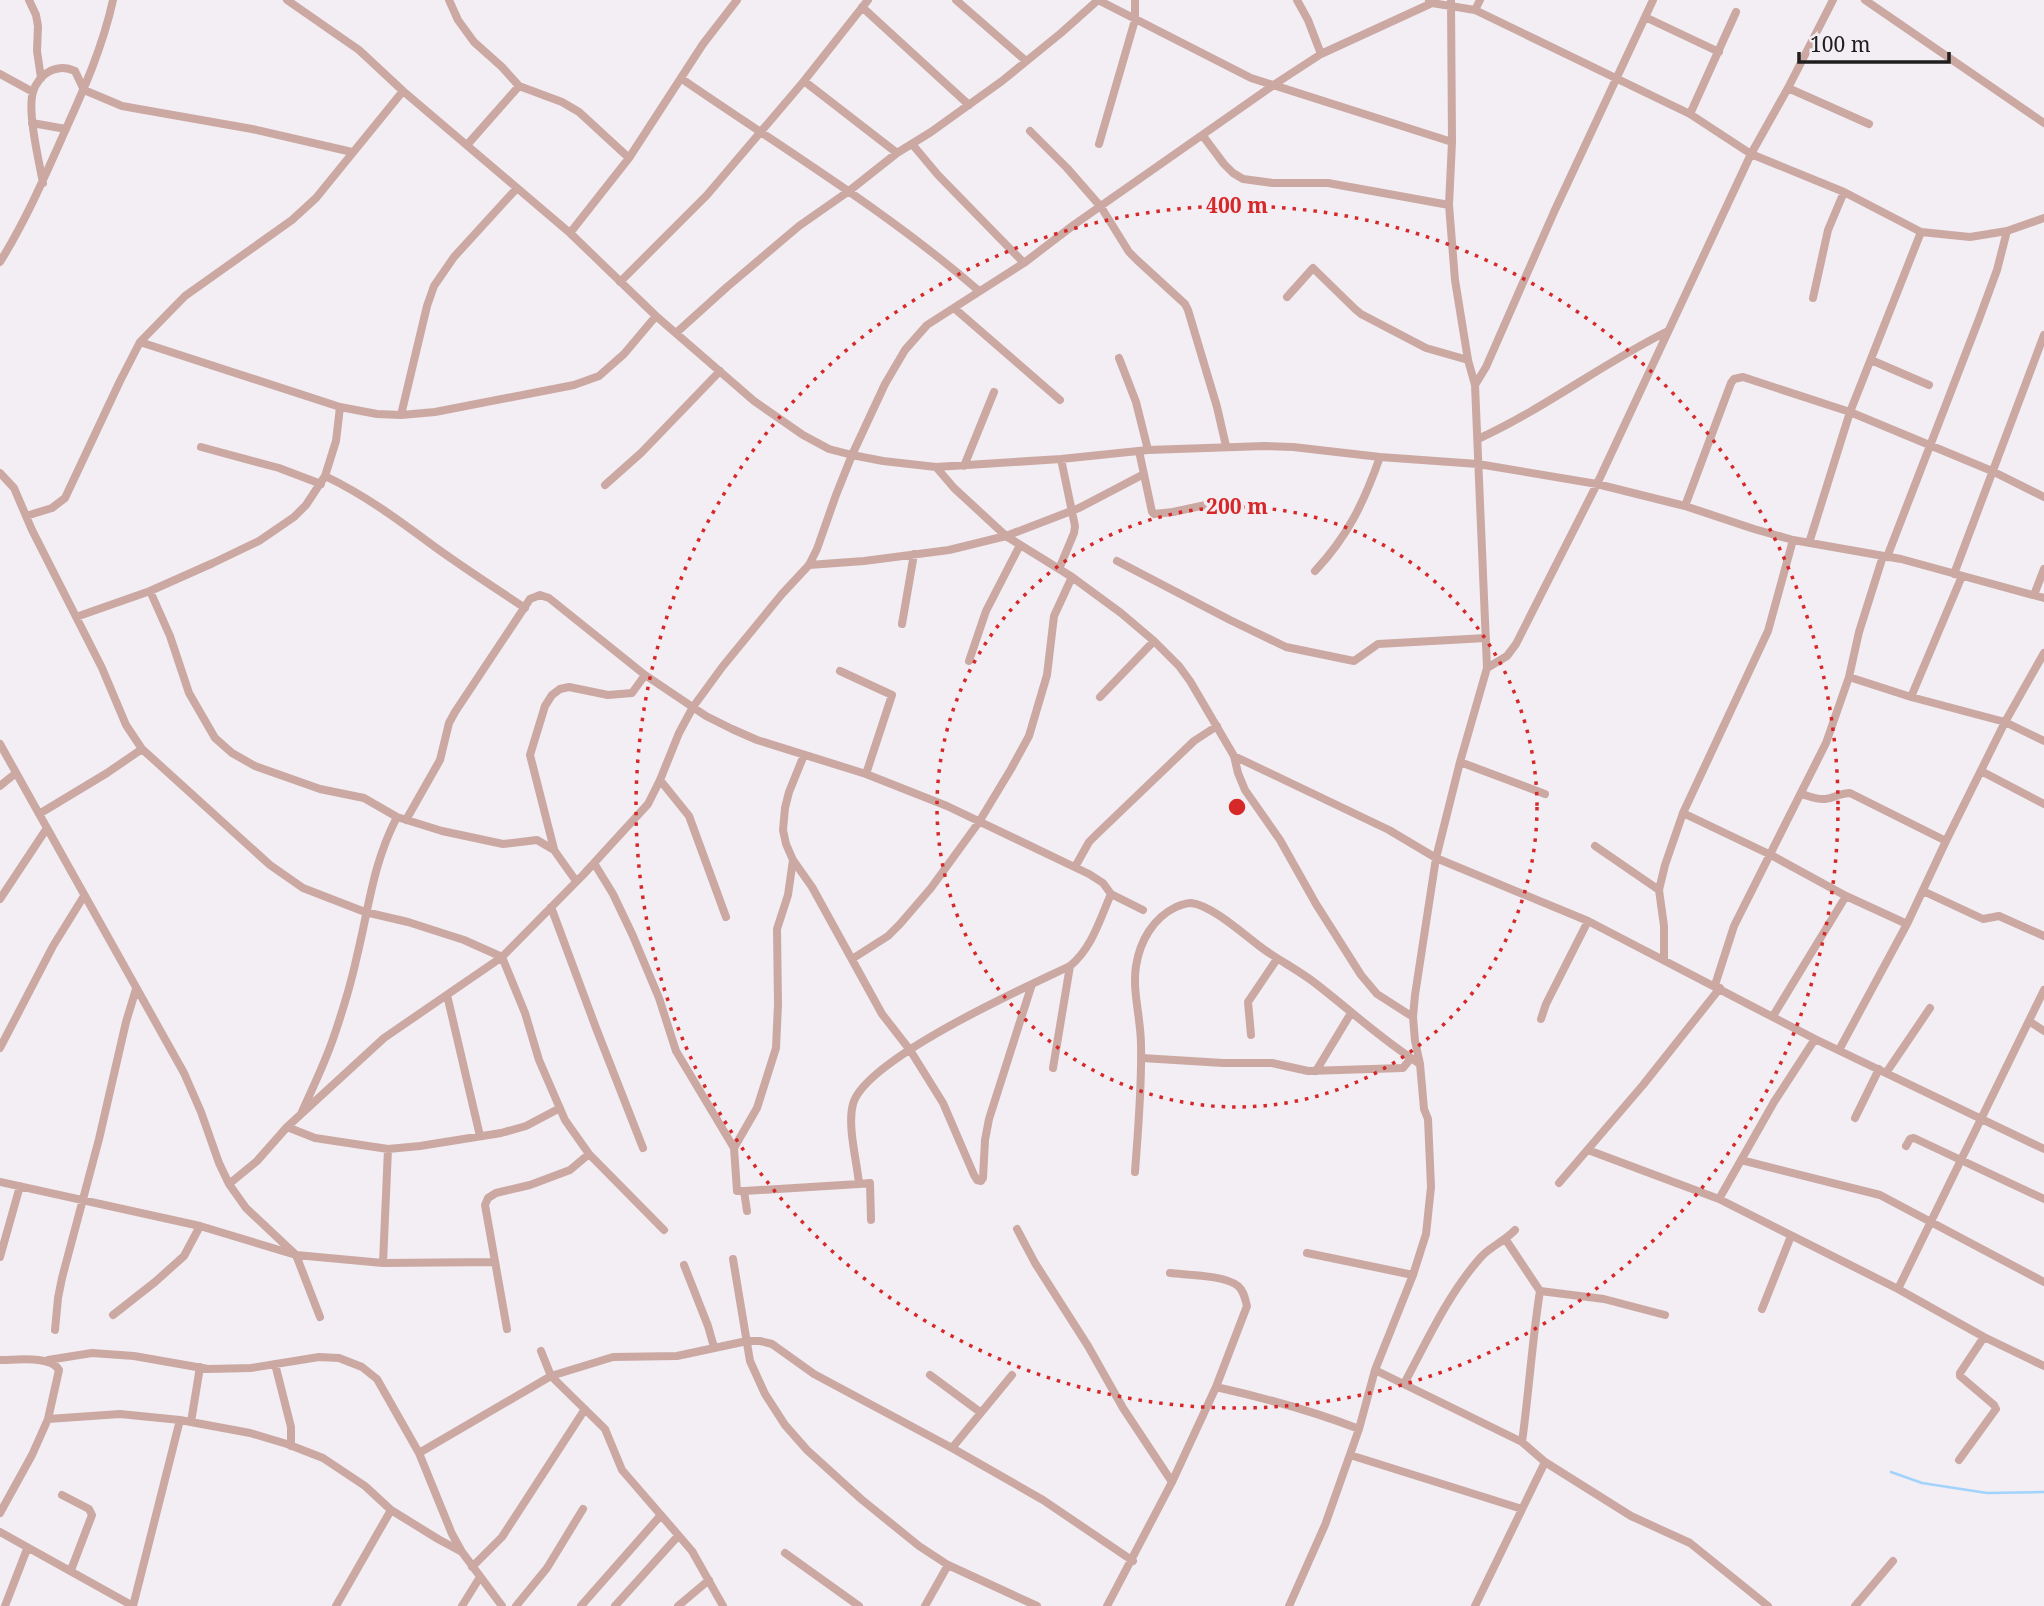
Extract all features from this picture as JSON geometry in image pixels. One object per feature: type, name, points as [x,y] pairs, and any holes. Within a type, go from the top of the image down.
[{"type":"street","points":[[29,0],[36,15],[41,78]]},
{"type":"street","points":[[0,262],[22,226],[43,183],[84,90],[113,0]]},
{"type":"street","points":[[287,0],[359,50],[403,91],[570,233],[656,316],[754,401],[803,435],[829,449],[852,455],[936,467],[1226,446],[1293,446],[1380,457],[1478,464],[1597,484],[1685,506],[1793,540],[1885,557],[2044,598]]},
{"type":"street","points":[[303,10],[308,0]]},
{"type":"street","points":[[449,0],[458,20],[474,42],[519,86],[562,102],[579,112],[629,158]]},
{"type":"street","points":[[570,233],[629,158],[703,44],[737,0]]},
{"type":"street","points":[[956,0],[1026,61]]},
{"type":"street","points":[[676,333],[799,226],[897,153],[1002,81],[1098,0],[1251,78],[1452,142]]},
{"type":"street","points":[[1099,144],[1135,20],[1135,0]]},
{"type":"street","points":[[1297,0],[1321,54]]},
{"type":"street","points":[[1475,10],[1480,0]]},
{"type":"street","points":[[1475,385],[1486,367],[1543,235],[1653,0]]},
{"type":"street","points":[[1487,667],[1507,656],[1516,644],[1597,484],[1751,154],[1833,0]]},
{"type":"street","points":[[1865,0],[2044,123]]},
{"type":"street","points":[[229,1185],[257,1161],[287,1127],[384,1038],[502,957],[648,804],[693,707],[723,666],[809,565],[852,455],[885,384],[905,351],[926,325],[1024,263],[1321,54],[1430,1],[1451,2],[1475,10],[1616,77],[1690,114],[1751,154],[1844,192],[1921,232],[1970,237],[2007,231],[2044,218]]},
{"type":"street","points":[[1289,1606],[1325,1525],[1359,1429],[1375,1370],[1413,1275],[1426,1234],[1431,1187],[1428,1119],[1424,1109],[1413,1017],[1436,858],[1487,667],[1475,385],[1468,360],[1455,280],[1449,205],[1452,142],[1451,2]]},
{"type":"street","points":[[620,282],[707,195],[865,4],[969,105]]},
{"type":"street","points":[[1690,114],[1736,12]]},
{"type":"street","points":[[1645,17],[1719,52]]},
{"type":"street","points":[[43,183],[32,122],[33,92],[47,72],[65,67],[75,71],[84,90],[122,106],[251,129],[352,152]]},
{"type":"street","points":[[0,74],[33,92]]},
{"type":"street","points":[[682,79],[849,191],[979,291]]},
{"type":"street","points":[[804,81],[897,153]]},
{"type":"street","points":[[467,145],[519,86]]},
{"type":"street","points":[[1788,88],[1869,124]]},
{"type":"street","points":[[26,516],[52,508],[65,498],[140,342],[185,296],[292,220],[316,198],[403,91]]},
{"type":"street","points":[[32,122],[66,129]]},
{"type":"street","points":[[1030,131],[1101,207],[1129,252],[1185,304],[1217,407],[1226,446]]},
{"type":"street","points":[[1203,136],[1233,173],[1244,179],[1273,183],[1328,183],[1449,205]]},
{"type":"street","points":[[912,144],[938,175],[1024,263]]},
{"type":"street","points":[[401,415],[434,286],[454,257],[517,188]]},
{"type":"street","points":[[1813,298],[1828,230],[1844,192]]},
{"type":"street","points":[[1559,1183],[1717,987],[1734,926],[1826,743],[1849,677],[1859,632],[1885,557],[1979,319],[1997,270],[2007,231]]},
{"type":"street","points":[[1809,543],[1850,412],[1921,232]]},
{"type":"street","points":[[1287,297],[1313,268],[1361,314],[1426,348],[1468,360]]},
{"type":"street","points":[[954,308],[1060,400]]},
{"type":"street","points":[[140,342],[340,407],[377,414],[401,415],[435,412],[574,385],[599,376],[624,354],[656,316]]},
{"type":"street","points":[[1478,439],[1535,409],[1635,347],[1668,331]]},
{"type":"street","points":[[1911,697],[2044,335]]},
{"type":"street","points":[[1119,358],[1136,402],[1144,451],[1144,474],[1150,507],[1154,514],[1215,503]]},
{"type":"street","points":[[1871,360],[1929,385]]},
{"type":"street","points":[[605,485],[641,453],[720,371]]},
{"type":"street","points":[[1685,506],[1731,383],[1734,379],[1743,377],[1850,412],[1993,471],[2044,497]]},
{"type":"street","points":[[964,466],[994,392]]},
{"type":"street","points":[[76,617],[150,591],[259,541],[294,517],[323,480],[335,441],[340,407]]},
{"type":"street","points":[[201,447],[348,487],[525,608]]},
{"type":"street","points":[[1315,571],[1349,528],[1367,494],[1380,457]]},
{"type":"street","points":[[1059,569],[1074,533],[1073,511],[1061,459]]},
{"type":"street","points":[[936,467],[954,488],[1006,537],[1072,577],[1121,613],[1179,666],[1234,756],[1245,790],[1279,840],[1361,975],[1377,994],[1413,1017]]},
{"type":"street","points":[[0,473],[14,488],[102,668],[126,725],[142,749],[270,865],[303,888],[365,912],[464,940],[502,957],[525,1013],[539,1060],[565,1120],[589,1154],[664,1230]]},
{"type":"street","points":[[809,565],[949,550],[1006,537],[1073,511],[1144,474]]},
{"type":"street","points":[[1664,960],[1664,926],[1659,890],[1665,865],[1684,813],[1768,631],[1793,540]]},
{"type":"street","points":[[969,661],[986,611],[1020,545]]},
{"type":"street","points":[[902,624],[914,554]]},
{"type":"street","points":[[1117,561],[1275,642],[1319,655],[1354,661],[1378,644],[1486,638]]},
{"type":"street","points":[[2034,595],[2044,569]]},
{"type":"street","points":[[852,959],[877,944],[900,924],[932,888],[979,822],[1011,769],[1029,736],[1047,675],[1054,616],[1072,577]]},
{"type":"street","points":[[150,591],[170,636],[189,693],[215,738],[232,753],[255,766],[320,789],[364,798],[402,818],[442,831],[503,844],[537,840],[554,850]]},
{"type":"street","points":[[300,1117],[333,1041],[357,956],[379,858],[440,760],[449,723],[455,712],[530,599],[540,595],[549,597],[645,675],[706,716],[757,740],[866,774],[947,806],[1075,867],[1103,883],[1111,894],[1143,910]]},
{"type":"street","points":[[1100,697],[1154,641]]},
{"type":"street","points":[[1839,1050],[1907,924],[2005,722],[2044,653]]},
{"type":"street","points":[[841,671],[892,695],[866,774]]},
{"type":"street","points":[[576,881],[554,850],[531,766],[530,755],[545,706],[552,695],[569,687],[608,695],[632,693],[645,675]]},
{"type":"street","points":[[1849,677],[2005,722],[2044,741]]},
{"type":"street","points":[[1075,867],[1089,842],[1097,834],[1186,748],[1217,726]]},
{"type":"street","points":[[0,744],[184,1073],[229,1185],[246,1208],[296,1255],[320,1317]]},
{"type":"street","points":[[38,814],[142,749]]},
{"type":"street","points":[[804,755],[785,808],[783,830],[793,860],[802,871],[882,1014],[910,1050],[943,1103],[977,1180],[984,1178],[985,1140],[989,1119],[1032,984]]},
{"type":"street","points":[[1234,756],[1389,830],[1436,858],[1588,921],[1815,1039],[2044,1149]]},
{"type":"street","points":[[1460,762],[1545,794]]},
{"type":"street","points":[[1981,771],[2044,804]]},
{"type":"street","points":[[0,786],[16,773]]},
{"type":"street","points":[[660,780],[689,816],[726,917]]},
{"type":"street","points":[[1801,794],[1826,799],[1850,793],[1946,841]]},
{"type":"street","points":[[1684,813],[1771,855],[1846,896],[1907,924]]},
{"type":"street","points":[[0,899],[47,828]]},
{"type":"street","points":[[1595,846],[1659,890]]},
{"type":"street","points":[[734,1148],[757,1108],[776,1048],[777,929],[788,895],[793,860]]},
{"type":"street","points":[[594,863],[613,894],[633,936],[659,998],[676,1051],[734,1148],[737,1191],[870,1183],[871,1220]]},
{"type":"street","points":[[1923,891],[1983,919],[1999,916],[2044,936]]},
{"type":"street","points":[[859,1184],[851,1120],[852,1105],[860,1090],[869,1080],[910,1050],[967,1015],[1070,966],[1079,959],[1088,947],[1111,894]]},
{"type":"street","points":[[0,1048],[53,946],[84,896]]},
{"type":"street","points":[[1773,1016],[1846,896]]},
{"type":"street","points":[[1135,1172],[1142,1058],[1135,976],[1137,963],[1140,948],[1154,923],[1166,912],[1185,903],[1201,906],[1229,923],[1277,959],[1313,981],[1420,1064]]},
{"type":"street","points":[[551,907],[643,1148]]},
{"type":"street","points":[[1541,1019],[1588,921]]},
{"type":"street","points":[[1251,1035],[1248,1002],[1277,959]]},
{"type":"street","points":[[1053,1068],[1070,966]]},
{"type":"street","points":[[55,1330],[58,1298],[99,1139],[125,1022],[136,989]]},
{"type":"street","points":[[1898,1289],[2044,990]]},
{"type":"street","points":[[447,995],[480,1136]]},
{"type":"street","points":[[1856,1118],[1883,1071],[1930,1008]]},
{"type":"street","points":[[1315,1072],[1351,1013]]},
{"type":"street","points":[[2029,1021],[2044,1031]]},
{"type":"street","points":[[1719,1199],[1774,1101],[1815,1039]]},
{"type":"street","points":[[1142,1058],[1272,1063],[1315,1072],[1403,1068],[1411,1058]]},
{"type":"street","points":[[287,1127],[320,1139],[388,1149],[501,1133],[526,1126],[560,1108]]},
{"type":"street","points":[[1906,1146],[1910,1139],[1914,1138],[2044,1199]]},
{"type":"street","points":[[383,1263],[388,1149]]},
{"type":"street","points":[[1588,1150],[1719,1199],[2044,1366]]},
{"type":"street","points":[[507,1329],[485,1205],[488,1198],[496,1193],[530,1185],[570,1170],[589,1154]]},
{"type":"street","points":[[1741,1160],[1880,1195],[2044,1282]]},
{"type":"street","points":[[0,1182],[200,1226],[296,1255],[383,1263],[495,1262]]},
{"type":"street","points":[[0,1257],[20,1186]]},
{"type":"street","points":[[744,1191],[747,1211]]},
{"type":"street","points":[[113,1315],[184,1256],[200,1226]]},
{"type":"street","points":[[1017,1228],[1035,1263],[1088,1346],[1123,1408],[1172,1482]]},
{"type":"street","points":[[1404,1384],[1461,1281],[1490,1248],[1506,1240],[1515,1230]]},
{"type":"street","points":[[1762,1309],[1791,1236]]},
{"type":"street","points":[[1506,1240],[1540,1291],[1522,1442]]},
{"type":"street","points":[[1307,1253],[1413,1275]]},
{"type":"street","points":[[733,1259],[750,1361],[765,1394],[785,1425],[807,1450],[861,1499],[919,1546],[948,1564],[1037,1606]]},
{"type":"street","points":[[684,1265],[714,1347]]},
{"type":"street","points":[[1107,1606],[1133,1561],[1172,1482],[1216,1387],[1247,1306],[1245,1296],[1238,1286],[1225,1280],[1170,1273]]},
{"type":"street","points":[[1540,1291],[1604,1299],[1665,1315]]},
{"type":"street","points":[[1959,1461],[1996,1409],[1959,1376],[1984,1337]]},
{"type":"street","points":[[419,1453],[551,1377],[613,1357],[677,1356],[747,1341],[772,1344],[814,1374],[1043,1500],[1133,1561]]},
{"type":"street","points":[[541,1351],[551,1377],[605,1429],[622,1470],[692,1551],[723,1606]]},
{"type":"street","points":[[0,1360],[48,1360],[92,1353],[134,1356],[208,1368],[251,1368],[318,1357],[339,1358],[362,1367],[377,1379],[419,1453],[462,1552],[502,1606]]},
{"type":"street","points":[[0,1513],[32,1455],[48,1419],[59,1370],[56,1364],[48,1360]]},
{"type":"street","points":[[275,1364],[291,1427],[291,1446]]},
{"type":"street","points":[[191,1422],[200,1367]]},
{"type":"street","points":[[1375,1370],[1522,1442],[1545,1462],[1631,1516],[1689,1543],[1768,1606]]},
{"type":"street","points":[[930,1375],[980,1412]]},
{"type":"street","points":[[952,1448],[1012,1375]]},
{"type":"street","points":[[1216,1387],[1258,1396],[1359,1429]]},
{"type":"street","points":[[472,1567],[502,1537],[585,1409]]},
{"type":"street","points":[[48,1419],[120,1414],[180,1420],[250,1433],[291,1446],[323,1458],[365,1486],[391,1510],[462,1552]]},
{"type":"street","points":[[0,1532],[133,1606],[180,1420]]},
{"type":"street","points":[[1350,1455],[1522,1509]]},
{"type":"street","points":[[1475,1606],[1545,1462]]},
{"type":"street","points":[[62,1495],[89,1509],[92,1515],[71,1570]]},
{"type":"street","points":[[516,1606],[547,1567],[583,1509]]},
{"type":"street","points":[[336,1606],[391,1510]]},
{"type":"street","points":[[581,1606],[661,1515]]},
{"type":"street","points":[[615,1606],[678,1536]]},
{"type":"street","points":[[5,1606],[27,1549]]},
{"type":"street","points":[[785,1553],[859,1606]]},
{"type":"street","points":[[1855,1606],[1893,1560]]},
{"type":"street","points":[[925,1606],[948,1564]]},
{"type":"street","points":[[462,1606],[480,1577]]},
{"type":"street","points":[[678,1606],[709,1580]]},
{"type":"waterway","points":[[1891,1472],[1922,1483],[1987,1493],[2044,1492]]}]
